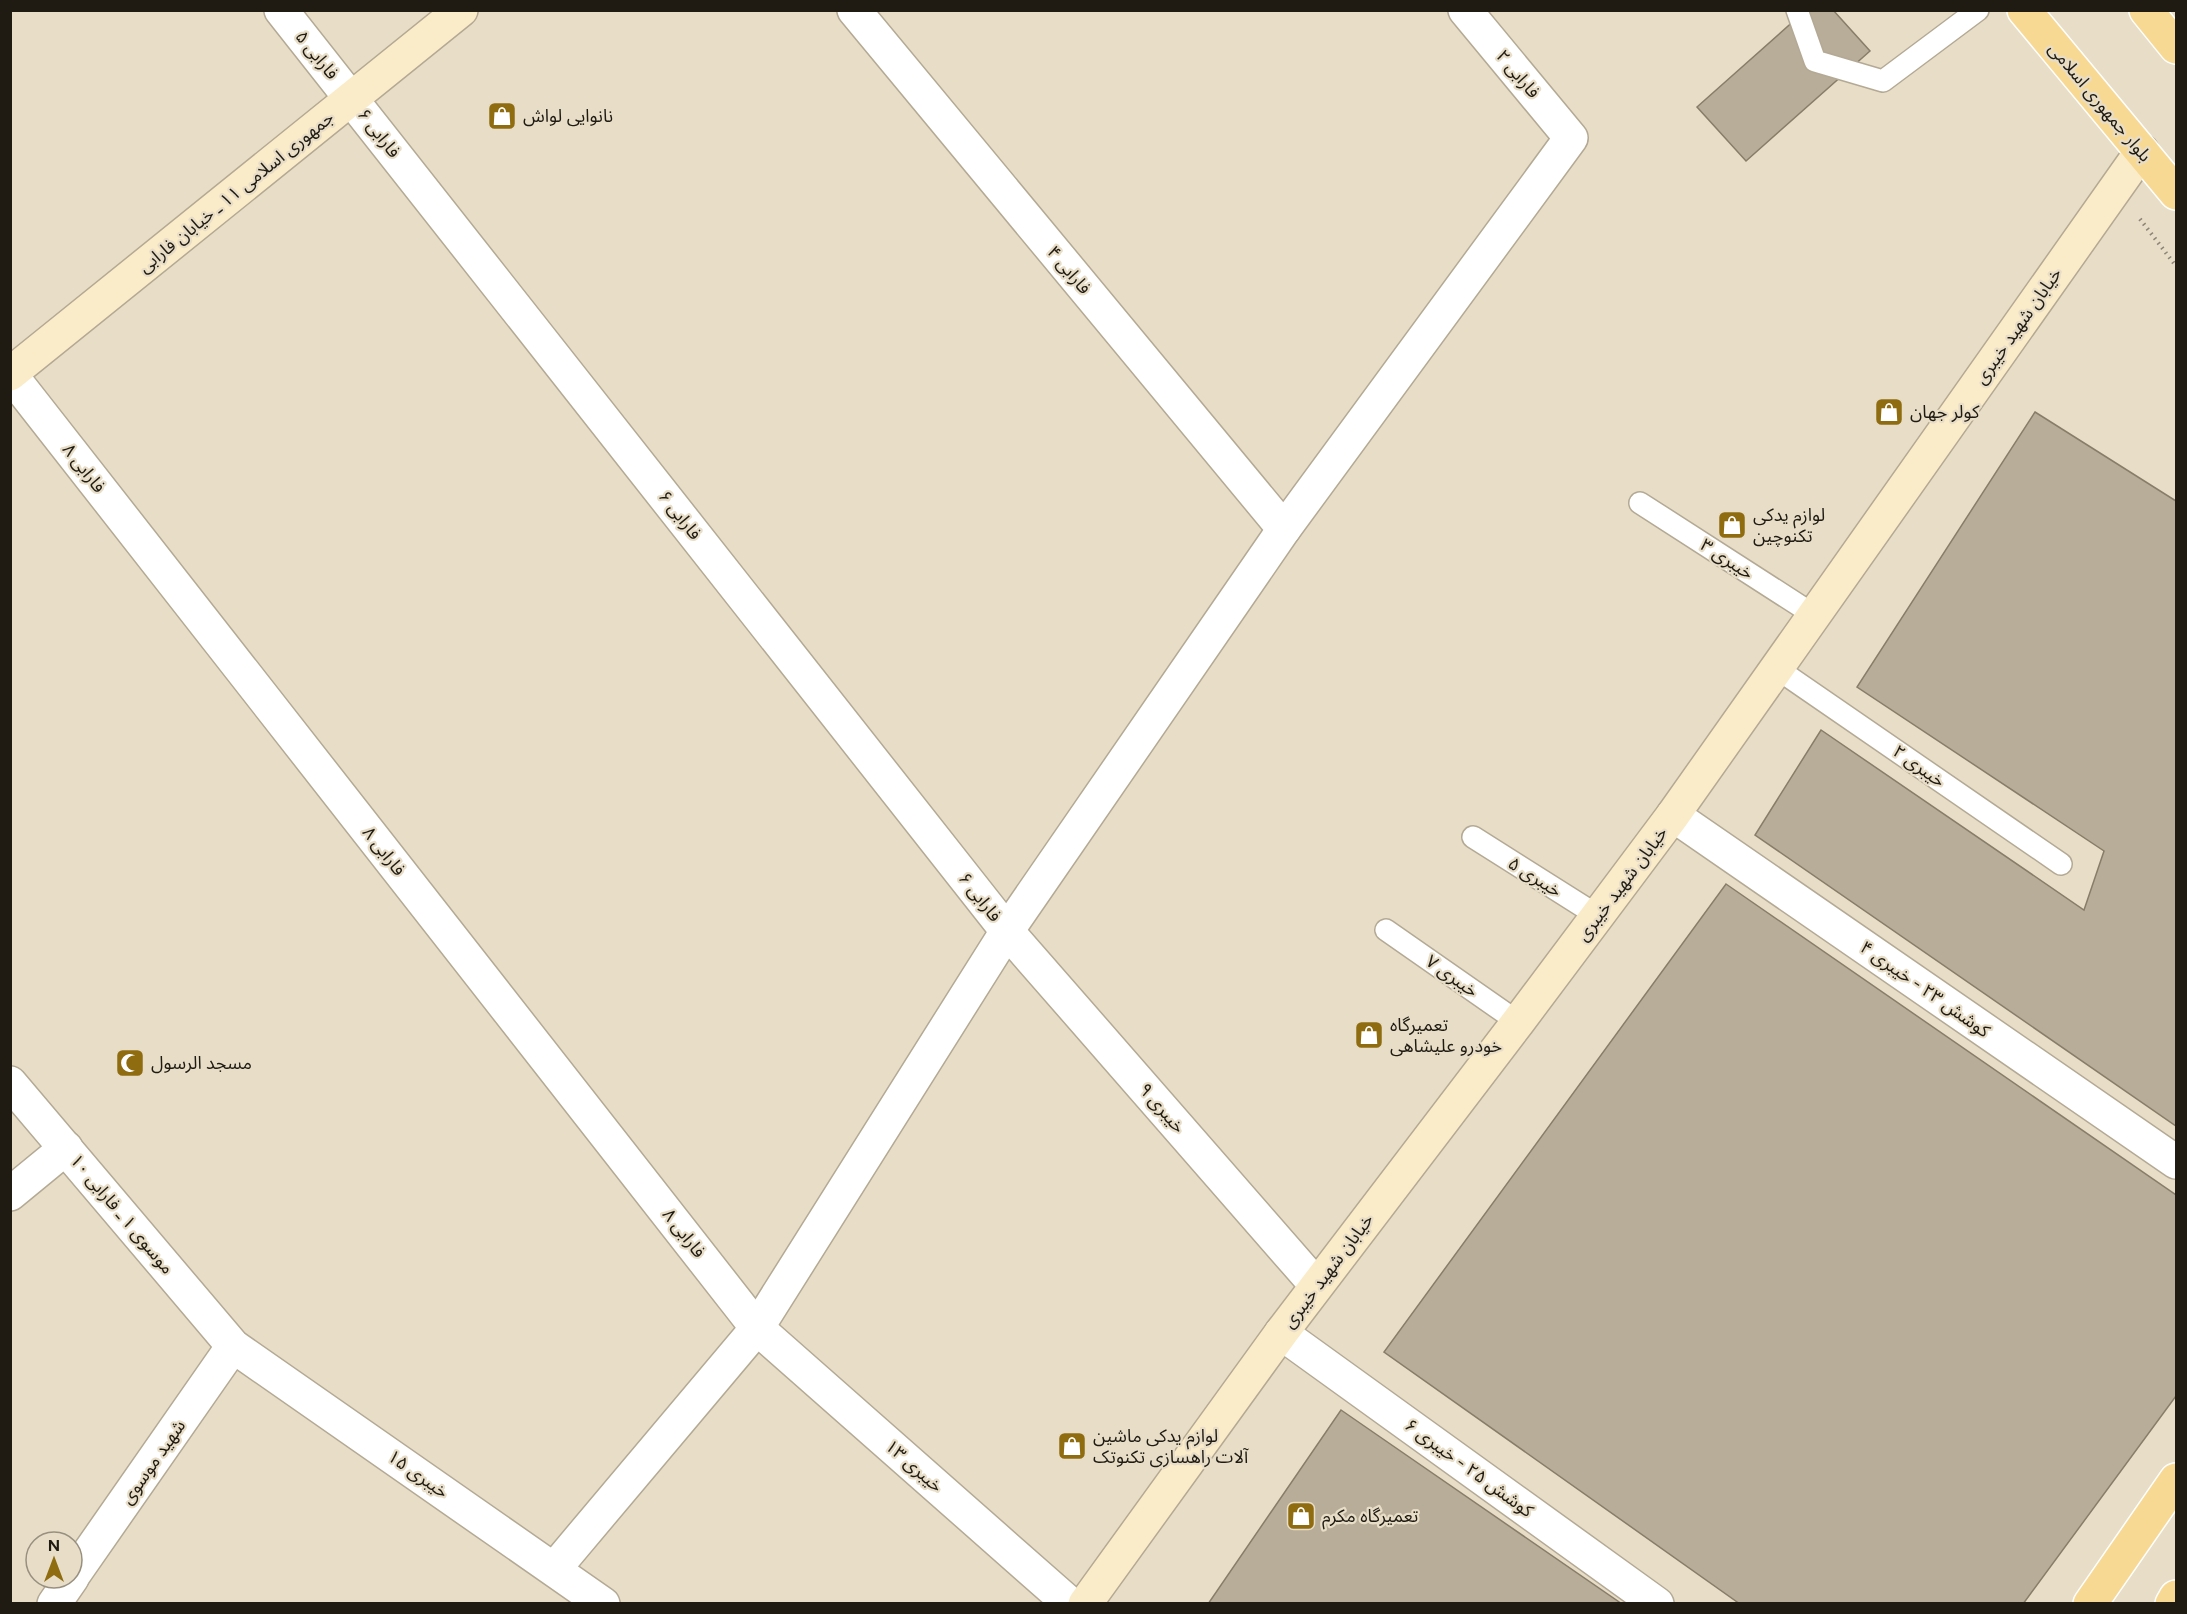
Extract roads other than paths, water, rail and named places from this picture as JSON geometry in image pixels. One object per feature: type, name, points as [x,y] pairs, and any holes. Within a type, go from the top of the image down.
[{"type":"main road","name":"بلوار جمهوری اسلامی","points":[[2024,10],[2176,193]]},
{"type":"main road","points":[[2146,10],[2176,47]]},
{"type":"main road","points":[[2090,1604],[2176,1480]]},
{"type":"main road","points":[[2172,1604],[2176,1597]]},
{"type":"street","name":"فارابی ۵","points":[[281,10],[352,99]]},
{"type":"street","name":"جمهوری اسلامی ۱۱ ـ خیابان فارابی","points":[[10,374],[461,10]]},
{"type":"street","name":"فارابی ۴","points":[[854,10],[1284,530]]},
{"type":"street","name":"فارابی ۲","points":[[1284,530],[1571,138],[1465,10]]},
{"type":"street","name":"فارابی ۶","points":[[352,99],[1007,931]]},
{"type":"street","name":"خیابان شهید خیبری","points":[[1085,1604],[1316,1286],[1674,815],[2142,152]]},
{"type":"street","name":"فارابی ۸","points":[[10,374],[757,1328]]},
{"type":"street","points":[[555,1568],[757,1328],[1007,931],[1284,530]]},
{"type":"street","name":"کوشش ۲۳ - خیبری ۴","points":[[1674,815],[2176,1162]]},
{"type":"street","name":"خیبری ۹","points":[[1007,931],[1316,1286]]},
{"type":"street","name":"موسوی ۱ ـ فارابی ۱۰","points":[[10,1083],[233,1346]]},
{"type":"street","points":[[10,1194],[66,1148]]},
{"type":"street","name":"خیبری ۱۳","points":[[757,1328],[1070,1604]]},
{"type":"street","name":"کوشش ۲۵ - خیبری ۶","points":[[1281,1333],[1657,1604]]},
{"type":"street","name":"خیبری ۱۵","points":[[233,1346],[555,1568],[603,1604]]},
{"type":"street","name":"شهید موسوی","points":[[84,1561],[233,1346]]},
{"type":"street","name":"شهید موسوی","points":[[54,1604],[64,1590]]},
{"type":"lane","points":[[1797,10],[1815,61],[1883,81],[1977,10]]},
{"type":"lane","name":"خیبری ۳","points":[[1640,503],[1814,615]]},
{"type":"lane","name":"خیبری ۲","points":[[1776,668],[2061,864]]},
{"type":"lane","name":"خیبری ۵","points":[[1473,837],[1598,916]]},
{"type":"lane","name":"خیبری ۷","points":[[1386,930],[1518,1022]]},
{"type":"place","name":"نانوایی لواش","points":[[502,116]]},
{"type":"place","name":"کولر جهان","points":[[1889,412]]},
{"type":"place","name":"لوازم یدکی تکنوچین","points":[[1732,525]]},
{"type":"place","name":"تعمیرگاه خودرو علیشاهی","points":[[1369,1035]]},
{"type":"place","name":"مسجد الرسول","points":[[130,1063]]},
{"type":"place","name":"لوازم یدکی ماشین آلات راهسازی تکنوتک","points":[[1072,1446]]},
{"type":"place","name":"تعمیرگاه مکرم","points":[[1301,1516]]}]
